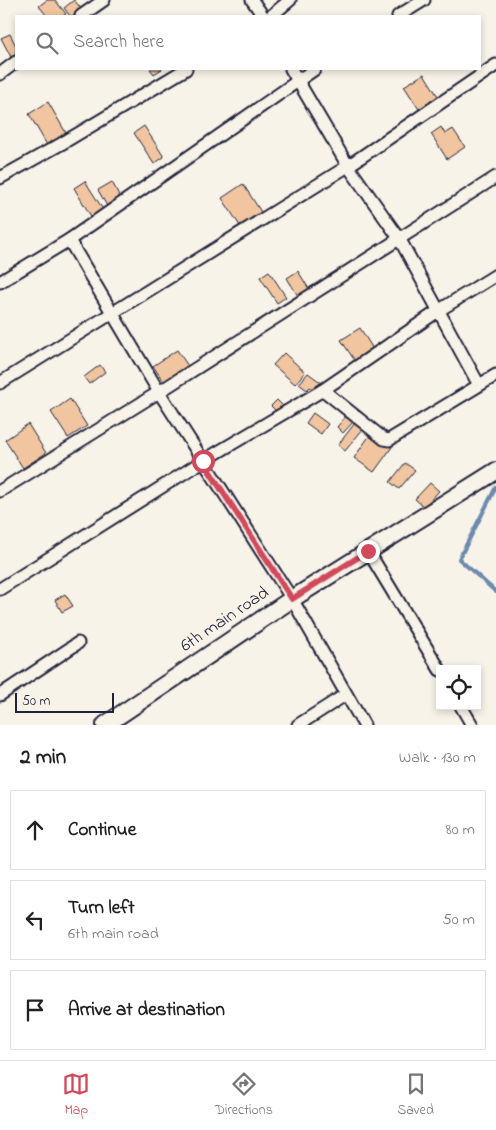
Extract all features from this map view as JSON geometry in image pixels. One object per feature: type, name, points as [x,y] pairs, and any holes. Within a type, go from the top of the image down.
[{"type":"street","points":[[82,15],[104,0]]},
{"type":"street","points":[[252,0],[263,15]]},
{"type":"street","points":[[272,15],[290,0]]},
{"type":"street","points":[[400,15],[424,0]]},
{"type":"street","points":[[0,74],[15,63]]},
{"type":"street","points":[[0,383],[348,166],[496,65]]},
{"type":"street","points":[[0,178],[61,144],[184,70]]},
{"type":"street","points":[[292,70],[348,166],[399,238],[479,385]]},
{"type":"street","points":[[0,282],[69,240],[313,70]]},
{"type":"street","points":[[0,491],[496,177]]},
{"type":"street","points":[[69,240],[159,392],[292,599],[364,725]]},
{"type":"street","points":[[0,589],[203,461],[323,390],[438,311],[496,275]]},
{"type":"street","points":[[323,390],[384,439],[389,440],[496,375]]},
{"type":"street","name":"6th main road","points":[[104,725],[292,599],[496,471]]},
{"type":"street","points":[[368,551],[437,665]]},
{"type":"street","points":[[0,695],[78,643]]},
{"type":"street","points":[[298,725],[346,694]]},
{"type":"street","points":[[463,710],[470,724]]},
{"type":"building","points":[[47,0],[55,0],[66,14],[46,15],[39,6]]},
{"type":"building","points":[[74,0],[85,13],[82,15],[69,15],[64,8]]},
{"type":"building","points":[[10,34],[15,44],[15,55],[11,57],[1,38]]},
{"type":"building","points":[[151,70],[160,70],[154,74]]},
{"type":"building","points":[[424,74],[441,101],[422,114],[404,86]]},
{"type":"building","points":[[48,102],[66,133],[47,145],[29,114]]},
{"type":"building","points":[[144,126],[164,157],[154,164],[134,133]]},
{"type":"building","points":[[441,127],[445,134],[453,129],[465,147],[447,159],[431,134]]},
{"type":"building","points":[[85,181],[104,211],[92,218],[74,188]]},
{"type":"building","points":[[112,182],[121,199],[107,206],[98,190]]},
{"type":"building","points":[[243,184],[263,215],[242,229],[222,198]]},
{"type":"building","points":[[269,271],[286,297],[277,303],[260,277]]},
{"type":"building","points":[[298,271],[309,289],[298,296],[287,278]]},
{"type":"building","points":[[360,328],[373,349],[355,361],[341,340]]},
{"type":"building","points":[[177,350],[188,366],[164,382],[153,366]]},
{"type":"building","points":[[284,353],[305,372],[295,384],[273,365]]},
{"type":"building","points":[[100,365],[105,372],[89,384],[84,377]]},
{"type":"building","points":[[308,373],[323,384],[317,392],[310,387],[307,390],[299,384]]},
{"type":"building","points":[[70,399],[87,426],[68,438],[51,412]]},
{"type":"building","points":[[277,400],[285,408],[279,414],[271,406]]},
{"type":"building","points":[[313,413],[328,424],[321,434],[306,423]]},
{"type":"building","points":[[346,416],[353,422],[343,433],[337,427]]},
{"type":"building","points":[[355,423],[363,429],[345,451],[338,445]]},
{"type":"building","points":[[28,424],[46,453],[23,468],[5,440]]},
{"type":"building","points":[[372,432],[392,447],[374,472],[354,458]]},
{"type":"building","points":[[405,463],[415,470],[399,489],[390,482]]},
{"type":"building","points":[[430,483],[439,491],[424,507],[415,499]]},
{"type":"building","points":[[65,594],[73,606],[62,612],[55,600]]},
{"type":"waterway","points":[[496,487],[459,559],[496,592]]},
{"type":"route","points":[[203,461],[292,599],[368,551]]}]
